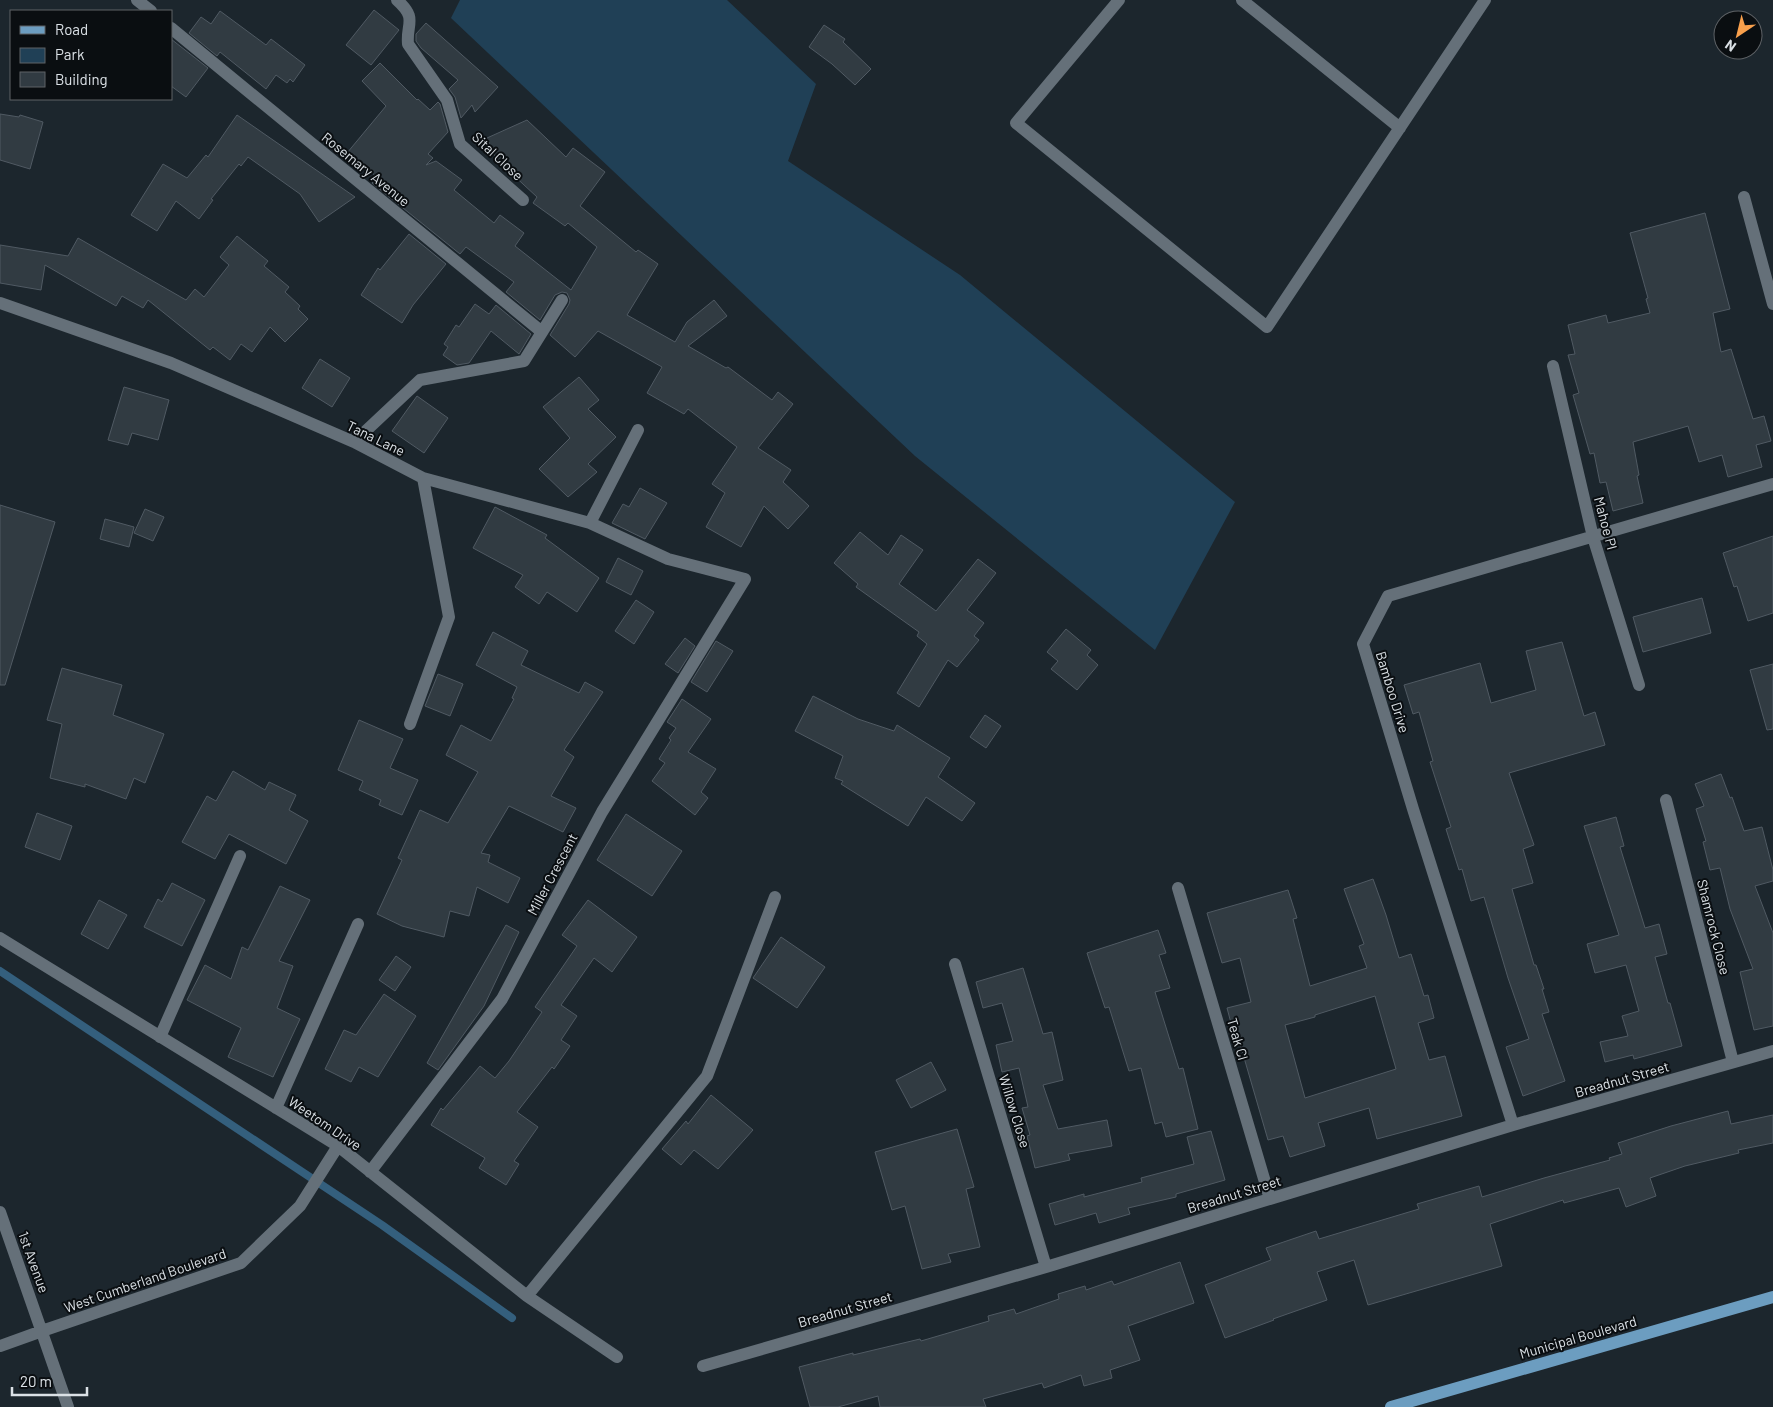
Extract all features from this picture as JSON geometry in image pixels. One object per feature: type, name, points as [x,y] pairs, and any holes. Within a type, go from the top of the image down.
[{"type":"main road","name":"Municipal Boulevard","points":[[1391,1407],[1773,1297]]},
{"type":"street","points":[[137,0],[150,10]]},
{"type":"street","name":"Sital Close","points":[[397,0],[410,17],[411,25],[407,35],[408,44],[447,100],[460,144],[523,200]]},
{"type":"street","points":[[1119,0],[1016,123],[1267,327],[1485,0]]},
{"type":"street","points":[[1242,0],[1400,128]]},
{"type":"street","name":"Rosemary Avenue","points":[[172,29],[542,332]]},
{"type":"street","points":[[1744,196],[1773,304]]},
{"type":"street","points":[[354,442],[420,380],[524,361],[562,300]]},
{"type":"street","name":"Tana Lane","points":[[0,303],[171,363],[354,442],[423,478],[590,524],[668,559],[745,579]]},
{"type":"street","name":"Mahoe Pl","points":[[1553,366],[1593,537],[1639,685]]},
{"type":"street","points":[[590,524],[638,430]]},
{"type":"street","points":[[410,724],[449,617],[423,478]]},
{"type":"street","name":"Bamboo Drive","points":[[1513,1125],[1363,644],[1388,596],[1773,484]]},
{"type":"street","name":"Miller Crescent","points":[[370,1172],[502,999],[602,812],[745,579]]},
{"type":"street","name":"Shamrock Close","points":[[1666,800],[1733,1062]]},
{"type":"street","points":[[160,1037],[240,856]]},
{"type":"street","name":"Teak Cl","points":[[1178,888],[1270,1199]]},
{"type":"street","points":[[527,1296],[707,1076],[775,897]]},
{"type":"street","points":[[276,1108],[358,924]]},
{"type":"street","name":"Weetom Drive","points":[[0,938],[338,1146],[527,1296],[617,1357]]},
{"type":"street","name":"Willow Close","points":[[955,964],[1046,1267]]},
{"type":"street","name":"Breadnut Street","points":[[703,1366],[1046,1267],[1513,1125],[1773,1051]]},
{"type":"street","name":"West Cumberland Boulevard","points":[[0,1346],[241,1263],[300,1206],[338,1146]]},
{"type":"street","name":"1st Avenue","points":[[0,1212],[68,1407]]},
{"type":"green space","points":[[460,0],[727,0],[816,84],[788,161],[960,275],[1235,502],[1155,650],[915,456],[451,18]]},
{"type":"building","points":[[374,10],[399,30],[371,65],[346,45]]},
{"type":"building","points":[[220,11],[266,45],[271,39],[305,65],[293,82],[290,79],[287,83],[276,75],[266,89],[220,52],[217,56],[189,33],[201,17],[211,24]]},
{"type":"building","points":[[426,23],[498,87],[475,112],[472,105],[461,118],[455,97],[449,89],[458,80],[421,48],[416,41],[416,34]]},
{"type":"building","points":[[824,25],[845,39],[843,42],[871,69],[855,85],[832,64],[809,47]]},
{"type":"building","points":[[172,40],[208,68],[186,97],[172,87]]},
{"type":"building","points":[[380,63],[417,100],[430,110],[438,102],[440,104],[448,132],[428,154],[433,158],[426,165],[436,161],[462,180],[454,190],[494,223],[500,215],[524,233],[515,246],[571,290],[597,247],[568,223],[565,226],[533,203],[537,197],[496,159],[487,138],[527,120],[566,157],[573,148],[605,172],[580,206],[636,252],[638,250],[658,264],[627,315],[675,342],[687,322],[714,300],[727,316],[688,346],[726,368],[728,367],[772,400],[778,392],[793,404],[758,448],[791,470],[783,482],[809,506],[788,529],[764,506],[741,547],[706,527],[725,493],[712,484],[737,447],[688,409],[684,414],[647,393],[662,367],[598,331],[575,357],[550,335],[569,304],[570,300],[567,293],[562,292],[555,295],[540,320],[506,292],[514,282],[466,247],[460,254],[372,183],[377,177],[347,153],[386,106],[362,81]]},
{"type":"building","points":[[0,114],[19,117],[20,115],[43,122],[30,169],[0,160]]},
{"type":"building","points":[[237,115],[355,197],[319,222],[300,194],[248,157],[241,166],[239,164],[211,199],[213,200],[199,219],[176,201],[157,231],[131,215],[163,164],[187,178],[206,155],[208,157]]},
{"type":"building","points":[[1705,213],[1730,309],[1713,313],[1721,352],[1731,349],[1753,419],[1764,416],[1771,441],[1756,445],[1762,467],[1728,477],[1722,455],[1699,462],[1688,426],[1633,442],[1639,475],[1637,476],[1643,503],[1613,511],[1606,482],[1600,483],[1594,453],[1590,454],[1573,395],[1579,393],[1568,355],[1575,354],[1568,325],[1606,315],[1608,323],[1650,313],[1646,299],[1648,298],[1630,233]]},
{"type":"building","points":[[409,234],[446,264],[413,305],[402,323],[361,295],[378,268],[380,270]]},
{"type":"building","points":[[237,236],[268,261],[264,266],[289,287],[285,292],[300,306],[298,309],[308,319],[285,342],[270,327],[252,352],[241,344],[230,360],[213,347],[210,350],[148,300],[143,308],[122,296],[116,306],[45,265],[41,290],[0,283],[0,245],[68,256],[78,238],[186,300],[195,289],[204,297],[229,265],[220,257]]},
{"type":"building","points":[[475,304],[489,314],[496,305],[531,334],[519,354],[491,331],[469,363],[457,365],[443,355],[448,347],[444,344],[456,325],[459,327]]},
{"type":"building","points":[[320,359],[350,378],[332,407],[302,388]]},
{"type":"building","points":[[579,377],[599,400],[588,409],[616,437],[588,464],[597,472],[568,497],[539,469],[570,438],[543,407]]},
{"type":"building","points":[[124,387],[169,400],[158,440],[132,433],[128,445],[108,440]]},
{"type":"building","points":[[417,396],[448,418],[424,453],[392,431]]},
{"type":"building","points":[[640,488],[667,503],[645,539],[612,523],[623,504],[629,507]]},
{"type":"building","points":[[0,505],[55,522],[5,685],[0,685]]},
{"type":"building","points":[[495,507],[547,535],[545,538],[599,578],[577,612],[547,592],[539,604],[515,587],[523,575],[473,548]]},
{"type":"building","points":[[145,509],[164,517],[153,541],[134,533]]},
{"type":"building","points":[[105,519],[134,527],[129,547],[100,539]]},
{"type":"building","points":[[860,532],[888,555],[901,535],[923,550],[899,584],[936,611],[978,559],[996,573],[967,610],[984,623],[974,636],[979,640],[957,667],[948,660],[919,707],[897,693],[927,644],[917,636],[919,632],[856,587],[858,584],[834,563]]},
{"type":"building","points":[[1773,536],[1773,613],[1748,621],[1737,586],[1734,587],[1723,553]]},
{"type":"building","points":[[618,558],[643,571],[631,595],[606,582]]},
{"type":"building","points":[[1702,598],[1711,633],[1643,652],[1633,617]]},
{"type":"building","points":[[636,600],[654,612],[634,644],[615,631]]},
{"type":"building","points":[[1066,629],[1091,650],[1087,655],[1098,665],[1077,690],[1051,669],[1058,661],[1047,652]]},
{"type":"building","points":[[493,632],[528,651],[521,665],[579,693],[585,682],[603,692],[564,750],[574,757],[551,796],[576,808],[563,832],[509,806],[481,853],[490,855],[488,862],[520,878],[508,903],[477,887],[469,916],[450,911],[444,937],[402,926],[377,914],[402,860],[398,858],[420,810],[448,823],[478,772],[446,755],[461,725],[491,741],[514,699],[512,698],[517,687],[476,665]]},
{"type":"building","points":[[685,638],[695,646],[678,673],[665,664]]},
{"type":"building","points":[[716,641],[733,651],[707,692],[691,682]]},
{"type":"building","points":[[1562,642],[1584,716],[1595,712],[1605,745],[1509,773],[1534,845],[1523,849],[1533,883],[1512,889],[1534,965],[1536,965],[1544,989],[1542,989],[1549,1012],[1542,1014],[1565,1081],[1523,1096],[1506,1047],[1529,1039],[1508,978],[1484,897],[1471,901],[1462,869],[1459,870],[1446,829],[1451,827],[1430,762],[1433,761],[1419,712],[1413,714],[1404,685],[1480,663],[1491,703],[1536,690],[1526,651]]},
{"type":"building","points":[[1773,664],[1773,729],[1767,730],[1750,670]]},
{"type":"building","points":[[62,668],[122,685],[113,715],[164,734],[145,783],[134,778],[126,799],[85,784],[85,787],[50,778],[62,724],[47,720]]},
{"type":"building","points":[[438,674],[463,684],[450,716],[425,706]]},
{"type":"building","points":[[813,696],[858,719],[894,731],[897,725],[950,758],[938,777],[975,803],[962,821],[926,797],[908,826],[841,784],[843,781],[835,778],[843,756],[795,731]]},
{"type":"building","points":[[682,699],[711,719],[688,752],[716,769],[701,792],[708,798],[695,815],[652,781],[665,763],[659,759],[676,728],[667,722]]},
{"type":"building","points":[[985,715],[1001,726],[986,748],[970,737]]},
{"type":"building","points":[[359,720],[403,739],[390,768],[418,780],[402,815],[379,805],[381,800],[359,790],[363,781],[338,770]]},
{"type":"building","points":[[233,771],[265,790],[269,782],[296,795],[289,810],[308,821],[286,864],[229,834],[215,859],[182,842],[207,796],[216,801]]},
{"type":"building","points":[[1721,774],[1730,798],[1732,797],[1744,831],[1762,827],[1773,870],[1773,881],[1755,886],[1773,933],[1773,1026],[1754,1030],[1740,972],[1753,969],[1730,909],[1720,868],[1710,870],[1703,842],[1706,841],[1696,809],[1704,806],[1695,784]]},
{"type":"building","points":[[37,813],[72,826],[60,860],[25,847]]},
{"type":"building","points":[[626,814],[682,851],[652,896],[597,860]]},
{"type":"building","points":[[1616,817],[1624,846],[1620,847],[1645,928],[1659,924],[1667,954],[1655,957],[1682,1046],[1634,1059],[1633,1055],[1605,1062],[1600,1042],[1628,1036],[1622,1016],[1639,1011],[1626,965],[1595,973],[1587,944],[1619,935],[1584,826]]},
{"type":"building","points":[[1373,879],[1399,958],[1411,954],[1424,996],[1428,995],[1434,1018],[1418,1023],[1429,1060],[1445,1056],[1462,1116],[1377,1139],[1369,1108],[1318,1123],[1325,1146],[1290,1157],[1283,1136],[1268,1140],[1238,1037],[1235,1038],[1227,1008],[1251,1002],[1240,958],[1222,963],[1207,913],[1288,890],[1297,918],[1293,919],[1310,986],[1367,968],[1359,946],[1364,944],[1344,889]],"holes":[[[1375,996],[1396,1069],[1305,1098],[1285,1025],[1315,1017],[1315,1015]]]},
{"type":"building","points":[[172,883],[205,900],[182,946],[144,927],[158,899],[162,902]]},
{"type":"building","points":[[280,886],[310,900],[279,961],[293,966],[277,1008],[300,1019],[273,1077],[228,1057],[241,1028],[187,1000],[205,965],[231,979],[242,947],[248,950]]},
{"type":"building","points":[[99,900],[127,915],[108,949],[81,934]]},
{"type":"building","points":[[588,900],[637,937],[612,972],[594,958],[561,1005],[577,1016],[561,1040],[570,1046],[554,1069],[552,1067],[517,1112],[538,1127],[514,1161],[519,1164],[506,1185],[479,1168],[485,1158],[431,1125],[441,1108],[443,1110],[480,1066],[495,1078],[509,1061],[542,1012],[535,1007],[577,946],[562,935]]},
{"type":"building","points":[[506,925],[519,932],[484,1006],[438,1070],[427,1063]]},
{"type":"building","points":[[1158,930],[1166,953],[1159,955],[1170,988],[1155,992],[1179,1069],[1183,1068],[1198,1129],[1166,1137],[1162,1122],[1155,1124],[1141,1068],[1129,1071],[1109,1007],[1105,1008],[1087,953]]},
{"type":"building","points":[[781,937],[825,967],[797,1008],[753,978]]},
{"type":"building","points":[[396,956],[411,967],[395,991],[379,980]]},
{"type":"building","points":[[1023,968],[1043,1034],[1052,1032],[1063,1080],[1043,1085],[1058,1129],[1107,1120],[1112,1146],[1068,1154],[1070,1160],[1035,1168],[1027,1136],[1030,1135],[1022,1108],[1028,1107],[1019,1068],[1002,1072],[996,1045],[1013,1041],[1002,1003],[983,1008],[976,982]]},
{"type":"building","points":[[384,994],[416,1016],[378,1077],[359,1067],[351,1082],[325,1069],[344,1030],[356,1035]]},
{"type":"building","points":[[931,1062],[946,1090],[911,1108],[896,1080]]},
{"type":"building","points":[[711,1095],[753,1130],[718,1169],[694,1150],[681,1165],[662,1149],[686,1121],[688,1124]]},
{"type":"building","points":[[1728,1111],[1731,1124],[1773,1115],[1773,1143],[1738,1150],[1739,1153],[1685,1166],[1650,1178],[1656,1196],[1626,1207],[1619,1188],[1564,1203],[1563,1200],[1490,1224],[1502,1266],[1368,1305],[1354,1260],[1317,1272],[1327,1300],[1225,1338],[1205,1285],[1271,1260],[1266,1248],[1316,1231],[1319,1239],[1419,1209],[1417,1204],[1479,1186],[1482,1197],[1610,1160],[1609,1158],[1622,1154],[1618,1143],[1671,1126]]},
{"type":"building","points":[[957,1129],[974,1187],[966,1189],[980,1247],[948,1254],[951,1262],[922,1269],[905,1206],[892,1210],[875,1152]]},
{"type":"building","points":[[1211,1131],[1225,1180],[1176,1194],[1176,1197],[1128,1208],[1130,1214],[1099,1223],[1096,1213],[1055,1225],[1049,1204],[1084,1194],[1084,1197],[1142,1182],[1141,1178],[1194,1164],[1187,1137]]},
{"type":"building","points":[[1180,1262],[1194,1303],[1128,1326],[1140,1360],[1110,1370],[1112,1378],[1084,1386],[1081,1375],[1044,1388],[1042,1383],[983,1399],[986,1407],[880,1407],[878,1396],[838,1407],[810,1407],[799,1367],[853,1353],[853,1355],[920,1339],[921,1341],[989,1321],[988,1316],[1014,1309],[1016,1314],[1059,1299],[1058,1294],[1085,1286],[1086,1290],[1112,1281],[1114,1285]]},
{"type":"waterway","points":[[0,971],[382,1225],[512,1318]]}]
